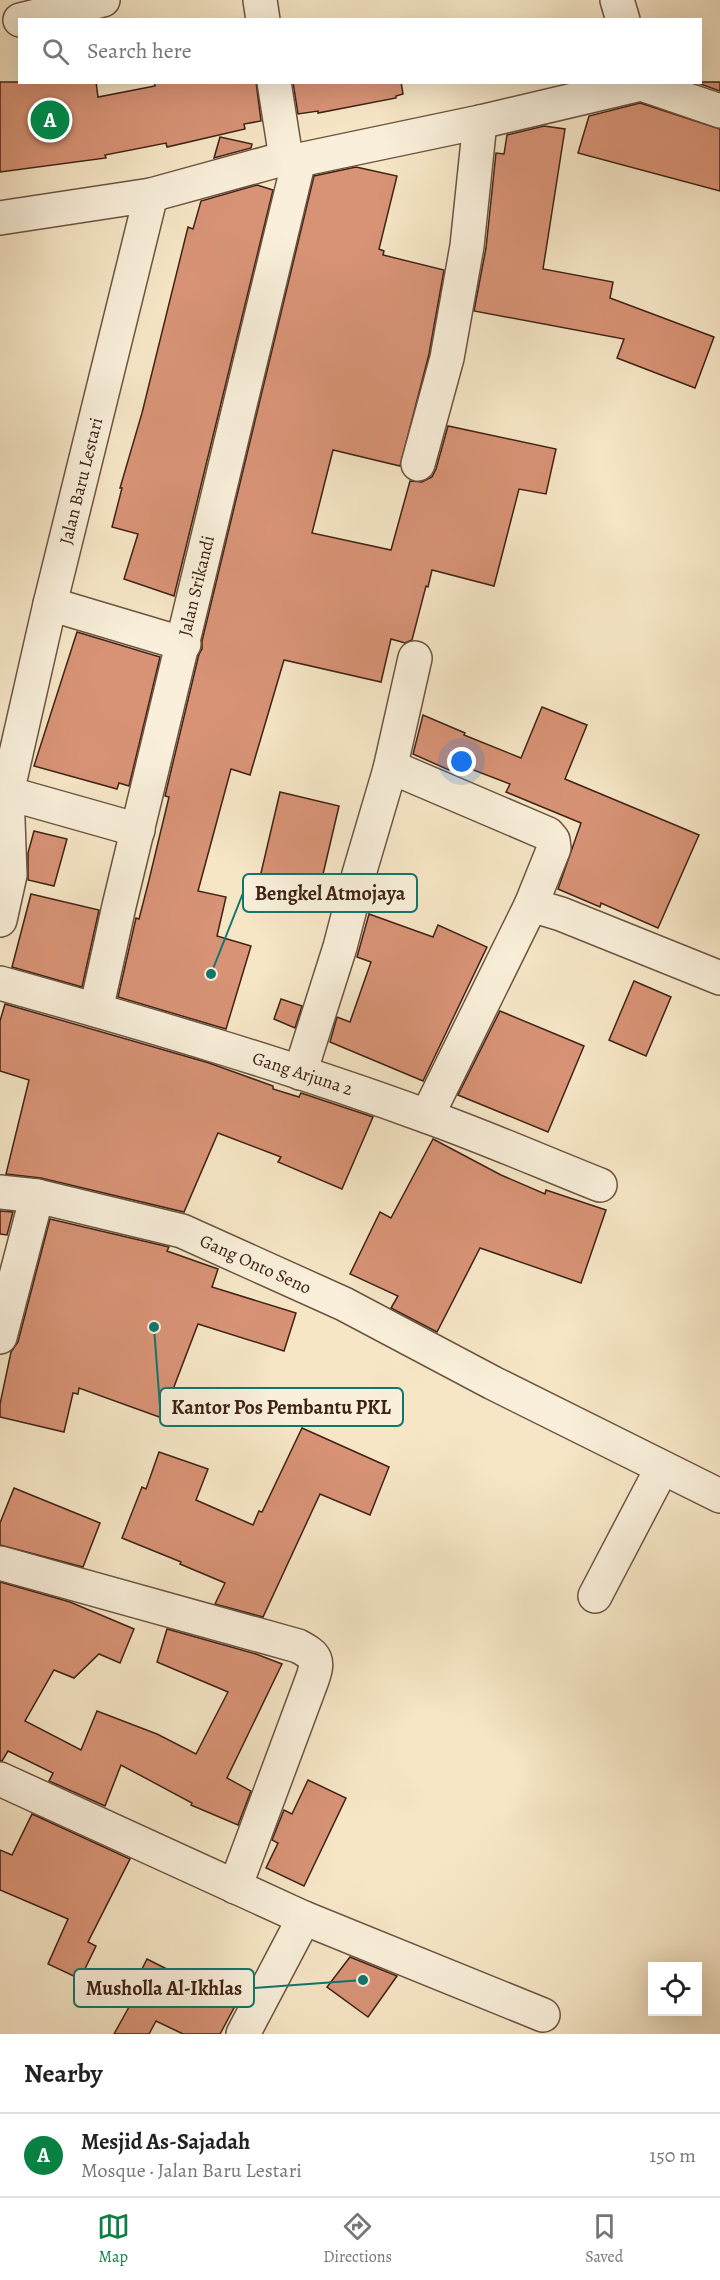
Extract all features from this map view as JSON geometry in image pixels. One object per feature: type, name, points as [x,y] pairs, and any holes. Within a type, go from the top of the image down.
[{"type":"street","points":[[28,18],[103,0]]},
{"type":"street","points":[[260,0],[263,18]]},
{"type":"street","points":[[617,0],[622,18]]},
{"type":"street","points":[[0,24],[18,20]]},
{"type":"street","points":[[274,84],[292,159]]},
{"type":"street","points":[[0,218],[151,195],[292,159],[480,122],[637,84]]},
{"type":"street","points":[[644,84],[720,111]]},
{"type":"street","points":[[417,464],[447,358],[467,246],[480,122]]},
{"type":"street","name":"Jalan Srikandi","points":[[96,1010],[260,316],[292,159]]},
{"type":"street","name":"Jalan Baru Lestari","points":[[0,920],[10,875],[8,793],[50,604],[151,195]]},
{"type":"street","points":[[50,604],[184,644]]},
{"type":"street","points":[[300,1073],[340,947],[390,769],[415,658]]},
{"type":"street","points":[[390,769],[403,772],[548,834],[553,840],[554,848],[531,905],[427,1116]]},
{"type":"street","points":[[8,793],[138,830]]},
{"type":"street","points":[[531,905],[561,914],[720,978]]},
{"type":"street","name":"Gang Arjuna 2","points":[[0,983],[300,1073],[427,1116],[600,1185]]},
{"type":"street","name":"Gang Onto Seno","points":[[0,1192],[37,1196],[182,1231],[344,1304],[493,1383],[720,1496]]},
{"type":"street","points":[[0,1337],[37,1196]]},
{"type":"street","points":[[595,1596],[662,1468]]},
{"type":"street","points":[[0,1563],[298,1646],[315,1659],[317,1666],[235,1887]]},
{"type":"street","points":[[0,1779],[304,1918],[543,2015]]},
{"type":"street","points":[[243,2034],[304,1918]]},
{"type":"building","points":[[0,82],[96,84],[98,97],[155,86],[154,84],[256,84],[261,121],[244,124],[245,129],[167,147],[166,143],[105,155],[106,158],[0,172]]},
{"type":"building","points":[[702,82],[720,82],[720,91],[701,84]]},
{"type":"building","points":[[293,84],[401,84],[403,94],[396,98],[318,113],[318,111],[298,114]]},
{"type":"building","points":[[640,103],[720,129],[720,191],[578,153],[589,116]]},
{"type":"building","points":[[544,126],[565,129],[543,269],[613,282],[610,298],[714,337],[695,388],[617,358],[624,339],[474,311],[486,248],[496,153],[504,154],[507,135]]},
{"type":"building","points":[[220,137],[252,144],[251,148],[214,158]]},
{"type":"building","points":[[356,167],[397,176],[379,249],[384,251],[383,255],[444,270],[429,354],[400,466],[333,450],[312,533],[391,550],[410,481],[422,482],[432,477],[448,426],[556,449],[546,494],[519,489],[494,586],[432,570],[412,640],[405,643],[391,639],[381,682],[284,660],[250,775],[231,769],[198,891],[226,897],[217,936],[251,946],[226,1029],[118,997],[136,918],[139,919],[169,797],[165,796],[314,176]]},
{"type":"building","points":[[257,185],[273,190],[174,596],[124,579],[138,534],[112,527],[122,488],[120,488],[142,413],[188,227],[193,229],[201,201]]},
{"type":"building","points":[[77,632],[160,657],[129,786],[119,783],[117,789],[34,766]]},
{"type":"building","points":[[542,707],[587,725],[565,779],[699,835],[658,928],[601,903],[600,907],[558,889],[581,823],[506,792],[510,784],[453,762],[449,770],[413,754],[423,715],[465,733],[464,735],[521,758]]},
{"type":"building","points":[[280,792],[339,806],[316,904],[257,890]]},
{"type":"building","points":[[34,831],[67,839],[54,886],[28,880],[28,853]]},
{"type":"building","points":[[31,894],[99,910],[82,987],[12,967]]},
{"type":"building","points":[[369,914],[433,937],[438,925],[487,947],[423,1081],[330,1042],[337,1017],[350,1022],[371,962],[357,957]]},
{"type":"building","points":[[634,981],[671,997],[646,1056],[609,1040]]},
{"type":"building","points":[[281,999],[302,1006],[295,1028],[274,1019]]},
{"type":"building","points":[[5,1004],[209,1063],[273,1086],[273,1089],[299,1097],[301,1093],[373,1117],[342,1189],[278,1162],[281,1157],[218,1133],[184,1212],[41,1178],[6,1174],[29,1080],[0,1071],[0,1021]]},
{"type":"building","points":[[500,1011],[584,1046],[548,1132],[458,1095]]},
{"type":"building","points":[[433,1139],[501,1175],[545,1194],[546,1190],[606,1210],[581,1283],[480,1248],[437,1332],[391,1308],[398,1296],[350,1274],[380,1212],[391,1218]]},
{"type":"building","points":[[0,1211],[13,1212],[7,1235],[0,1234]]},
{"type":"building","points":[[50,1219],[169,1247],[167,1251],[218,1269],[212,1287],[296,1313],[284,1351],[198,1324],[162,1418],[79,1388],[78,1394],[73,1393],[64,1432],[0,1417],[0,1404],[11,1352],[18,1342]]},
{"type":"building","points":[[302,1428],[389,1467],[370,1515],[320,1494],[263,1617],[215,1604],[225,1583],[122,1538],[142,1487],[146,1489],[159,1452],[208,1469],[196,1500],[253,1525],[259,1511],[262,1512]]},
{"type":"building","points":[[14,1488],[100,1523],[83,1567],[0,1545],[0,1523]]},
{"type":"building","points":[[0,1582],[70,1602],[134,1629],[120,1663],[99,1654],[74,1678],[54,1670],[25,1721],[81,1750],[97,1711],[157,1734],[196,1754],[228,1692],[157,1662],[167,1629],[256,1654],[282,1664],[227,1778],[251,1791],[238,1825],[191,1805],[192,1803],[121,1765],[105,1806],[49,1781],[53,1773],[8,1751],[0,1761]]},
{"type":"building","points":[[308,1780],[346,1798],[304,1886],[266,1868],[278,1843],[272,1840],[284,1810],[292,1814]]},
{"type":"building","points":[[32,1814],[130,1859],[88,1942],[96,1946],[80,1979],[48,1964],[68,1919],[0,1890],[0,1850],[12,1855]]},
{"type":"building","points":[[350,1957],[397,1976],[368,2017],[327,1987]]},
{"type":"building","points":[[147,1959],[236,2004],[220,2034],[183,2034],[156,2021],[149,2034],[114,2034],[129,2007],[124,2005]]},
{"type":"place","name":"Mesjid As-Sajadah","points":[[50,120]]},
{"type":"place","name":"Bengkel Atmojaya","points":[[211,974]]},
{"type":"place","name":"Kantor Pos Pembantu PKL","points":[[154,1327]]},
{"type":"place","name":"Musholla Al-Ikhlas","points":[[363,1980]]}]
